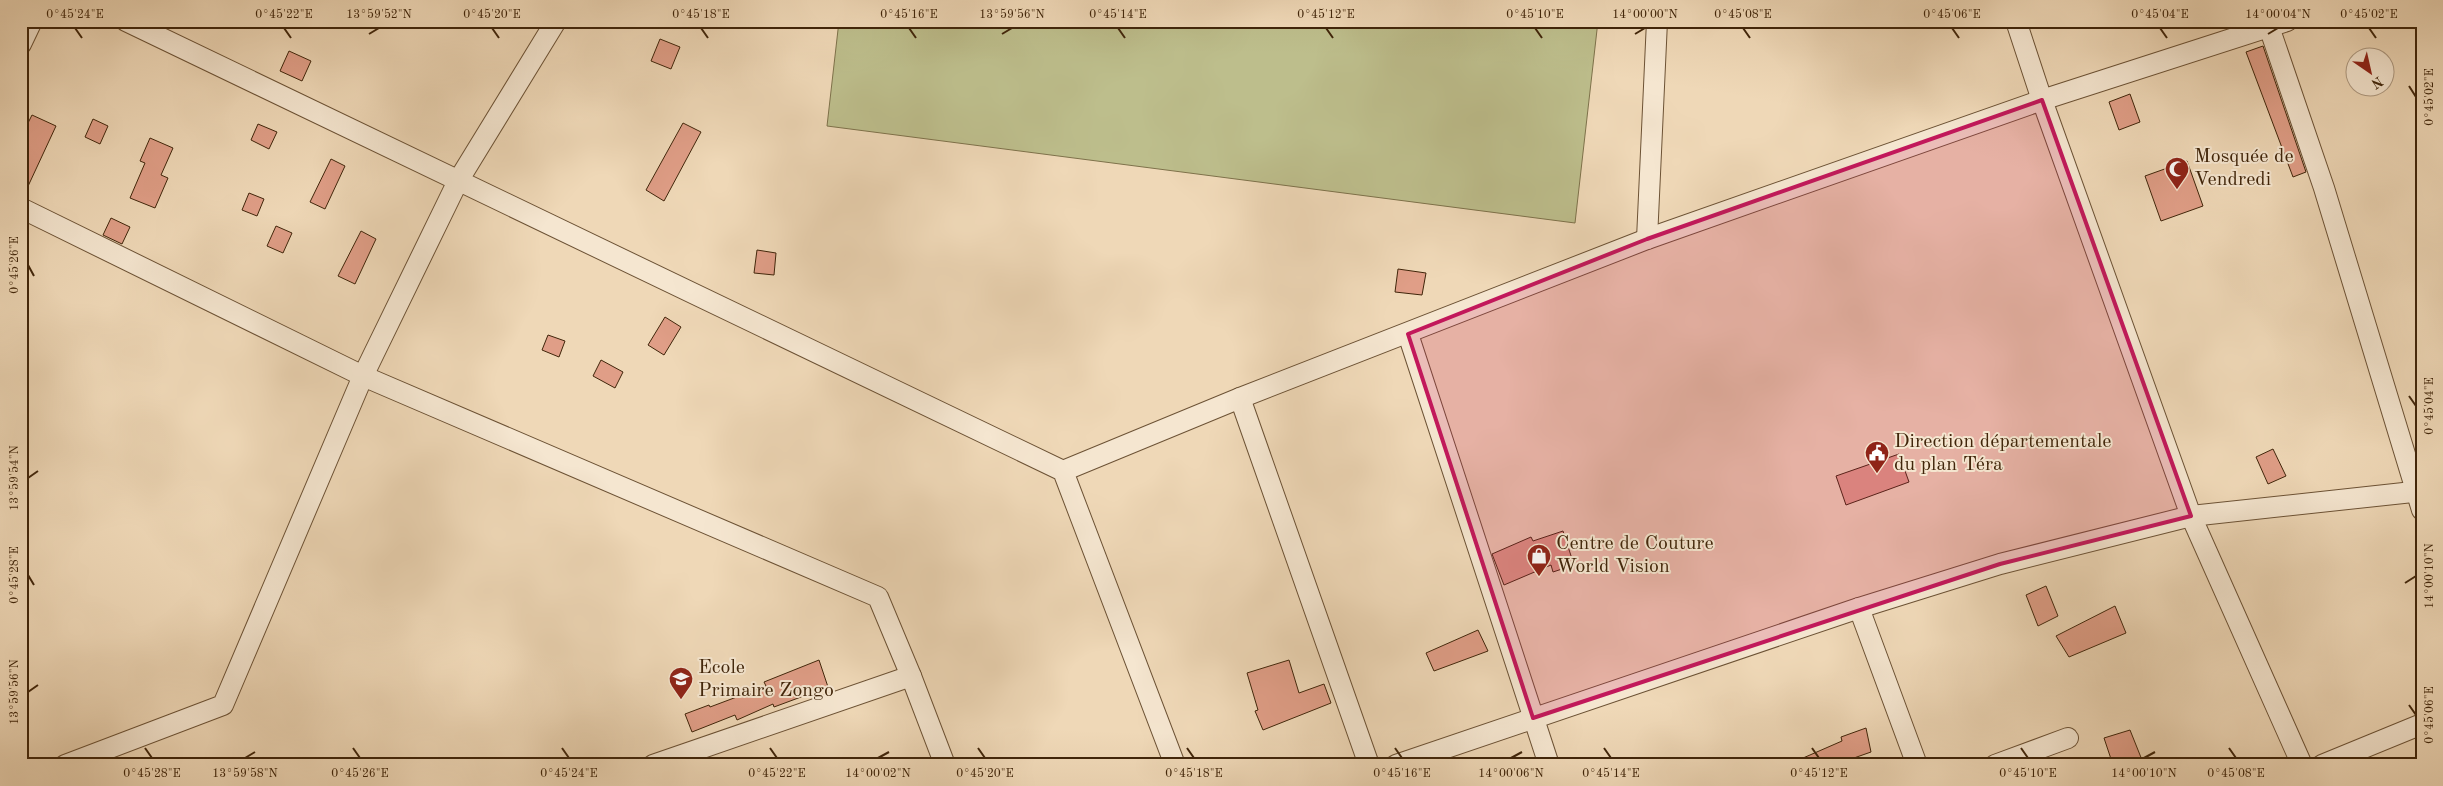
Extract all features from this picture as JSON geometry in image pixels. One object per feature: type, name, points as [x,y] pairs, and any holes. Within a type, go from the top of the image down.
[{"type":"street","points":[[21,44],[32,21]]},
{"type":"street","points":[[126,21],[1063,471],[1175,765]]},
{"type":"street","points":[[65,765],[223,705],[363,376],[458,181],[556,21]]},
{"type":"street","points":[[1647,239],[1657,21]]},
{"type":"street","points":[[2016,21],[2042,100],[2191,516],[2302,765]]},
{"type":"street","points":[[1063,471],[1240,398],[1408,334],[1647,239],[2042,100],[2274,23],[2420,498],[2191,516],[2000,564],[1859,608],[1396,765]]},
{"type":"street","points":[[21,208],[363,376],[878,597],[912,676],[945,765]]},
{"type":"street","points":[[1408,334],[1549,765]]},
{"type":"street","points":[[1240,398],[1369,765]]},
{"type":"street","points":[[1859,608],[1917,765]]},
{"type":"street","points":[[652,765],[912,676]]},
{"type":"street","points":[[2322,765],[2422,724]]},
{"type":"street","points":[[1995,765],[2068,738]]},
{"type":"highlighted area","points":[[2042,100],[2191,516],[2000,564],[1533,718],[1408,334],[1647,239]]},
{"type":"green space","points":[[839,21],[1598,21],[1575,223],[827,126]]},
{"type":"building","points":[[660,39],[680,47],[671,69],[651,61]]},
{"type":"building","points":[[2263,46],[2306,172],[2293,177],[2246,52]]},
{"type":"building","points":[[289,51],[311,61],[302,81],[280,71]]},
{"type":"building","points":[[2130,94],[2140,122],[2119,130],[2109,102]]},
{"type":"building","points":[[32,115],[56,126],[23,197],[21,196],[21,137]]},
{"type":"building","points":[[93,119],[108,126],[100,144],[85,137]]},
{"type":"building","points":[[683,123],[701,132],[664,201],[646,190]]},
{"type":"building","points":[[258,124],[277,132],[269,149],[251,140]]},
{"type":"building","points":[[150,138],[173,148],[161,175],[168,178],[155,208],[130,198],[145,163],[140,161]]},
{"type":"building","points":[[331,159],[345,166],[325,209],[310,202]]},
{"type":"building","points":[[2187,161],[2203,206],[2161,221],[2145,176]]},
{"type":"building","points":[[249,193],[264,199],[257,216],[242,210]]},
{"type":"building","points":[[111,218],[130,227],[122,244],[103,235]]},
{"type":"building","points":[[276,226],[292,233],[283,253],[267,246]]},
{"type":"building","points":[[361,231],[376,239],[355,284],[338,276]]},
{"type":"building","points":[[757,250],[776,253],[774,275],[754,273]]},
{"type":"building","points":[[1398,269],[1426,273],[1422,295],[1395,292]]},
{"type":"building","points":[[665,317],[681,327],[664,355],[648,345]]},
{"type":"building","points":[[548,335],[565,341],[559,357],[542,350]]},
{"type":"building","points":[[601,360],[623,372],[615,388],[593,376]]},
{"type":"building","points":[[2273,449],[2286,476],[2268,484],[2256,457]]},
{"type":"building","points":[[1899,454],[1909,482],[1846,505],[1836,476]]},
{"type":"building","points":[[1563,531],[1574,565],[1553,572],[1551,565],[1504,585],[1492,554],[1531,537],[1533,541]]},
{"type":"building","points":[[2046,586],[2058,616],[2038,626],[2026,595]]},
{"type":"building","points":[[2115,606],[2126,633],[2069,657],[2056,636]]},
{"type":"building","points":[[1478,630],[1488,651],[1434,671],[1426,653]]},
{"type":"building","points":[[819,660],[828,687],[774,707],[773,704],[737,720],[735,715],[692,732],[685,714],[709,705],[710,707],[766,686],[764,682]]},
{"type":"building","points":[[1289,660],[1299,693],[1324,684],[1331,703],[1263,730],[1255,711],[1258,710],[1247,673]]},
{"type":"building","points":[[1866,728],[1871,752],[1834,765],[1787,765],[1842,741],[1841,737]]},
{"type":"building","points":[[2130,730],[2144,765],[2113,765],[2104,738]]},
{"type":"place","name":"Mosquée de Vendredi","points":[[2177,190]]},
{"type":"place","name":"Direction départementale du plan Téra","points":[[1877,474]]},
{"type":"place","name":"Centre de Couture World Vision","points":[[1539,577]]},
{"type":"place","name":"Ecole Primaire Zongo","points":[[681,700]]}]
